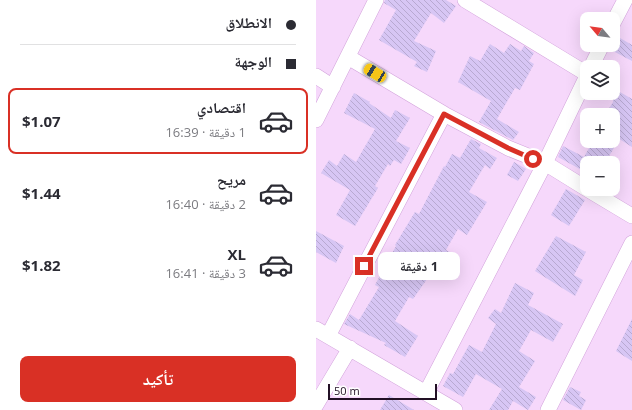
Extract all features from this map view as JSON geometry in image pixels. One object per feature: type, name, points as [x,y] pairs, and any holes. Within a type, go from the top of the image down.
[{"type":"street","points":[[316,120],[376,0]]},
{"type":"street","points":[[465,0],[580,71]]},
{"type":"street","points":[[619,12],[625,0]]},
{"type":"street","points":[[348,57],[444,114],[508,148],[545,163],[580,185]]},
{"type":"street","points":[[316,76],[333,86]]},
{"type":"street","points":[[426,393],[545,163],[580,90]]},
{"type":"street","points":[[444,114],[322,332],[426,393],[448,408]]},
{"type":"street","points":[[599,196],[632,216]]},
{"type":"street","points":[[548,410],[632,243]]},
{"type":"street","points":[[316,405],[350,348]]},
{"type":"building","points":[[385,0],[446,0],[456,6],[444,23],[431,13],[414,41],[436,51],[427,72],[414,66],[417,62],[379,40],[396,10],[384,3]]},
{"type":"building","points":[[620,38],[632,45],[632,61],[615,52],[620,52]]},
{"type":"building","points":[[490,44],[504,53],[510,44],[521,51],[524,46],[534,53],[529,61],[534,64],[520,90],[515,88],[497,119],[519,132],[513,140],[479,122],[491,101],[458,82],[470,56],[480,61]]},
{"type":"building","points":[[620,92],[632,99],[632,147],[620,139],[620,108],[609,108],[613,100],[620,100]]},
{"type":"building","points":[[354,93],[370,102],[369,103],[391,118],[395,110],[410,118],[396,141],[410,148],[401,164],[394,160],[390,166],[388,164],[375,186],[378,188],[355,226],[336,215],[350,190],[321,173],[329,160],[337,166],[344,154],[356,162],[375,129],[344,113]]},
{"type":"building","points":[[471,139],[481,144],[479,148],[497,158],[490,169],[485,165],[469,192],[487,202],[467,235],[458,229],[446,250],[456,256],[442,278],[432,272],[413,299],[409,297],[395,321],[418,336],[405,357],[384,345],[386,343],[344,324],[350,314],[359,320],[379,287],[375,285],[396,246],[395,245],[415,212],[419,214],[444,166],[445,167],[452,154],[460,158]]},
{"type":"building","points":[[563,146],[582,156],[580,156],[580,169],[558,157]]},
{"type":"building","points":[[589,148],[614,148],[609,156],[585,156]]},
{"type":"building","points":[[514,162],[526,169],[518,181],[507,175]]},
{"type":"building","points":[[566,189],[585,200],[569,226],[551,215]]},
{"type":"building","points":[[316,231],[344,246],[336,263],[316,252]]},
{"type":"building","points":[[556,236],[586,252],[574,275],[583,280],[575,296],[535,271]]},
{"type":"building","points":[[515,283],[534,293],[528,305],[563,324],[553,342],[531,330],[519,351],[535,361],[519,387],[536,397],[528,410],[513,401],[508,410],[489,410],[502,389],[476,374],[463,397],[443,386],[450,373],[453,374],[469,345],[482,352],[496,324],[488,318],[495,309],[501,313]]},
{"type":"building","points":[[632,319],[632,361],[616,351]]},
{"type":"building","points":[[570,387],[581,392],[579,396],[586,400],[581,410],[563,400]]},
{"type":"building","points":[[389,395],[414,410],[380,410]]},
{"type":"route","points":[[364,266],[444,114],[508,148],[533,159]]}]
